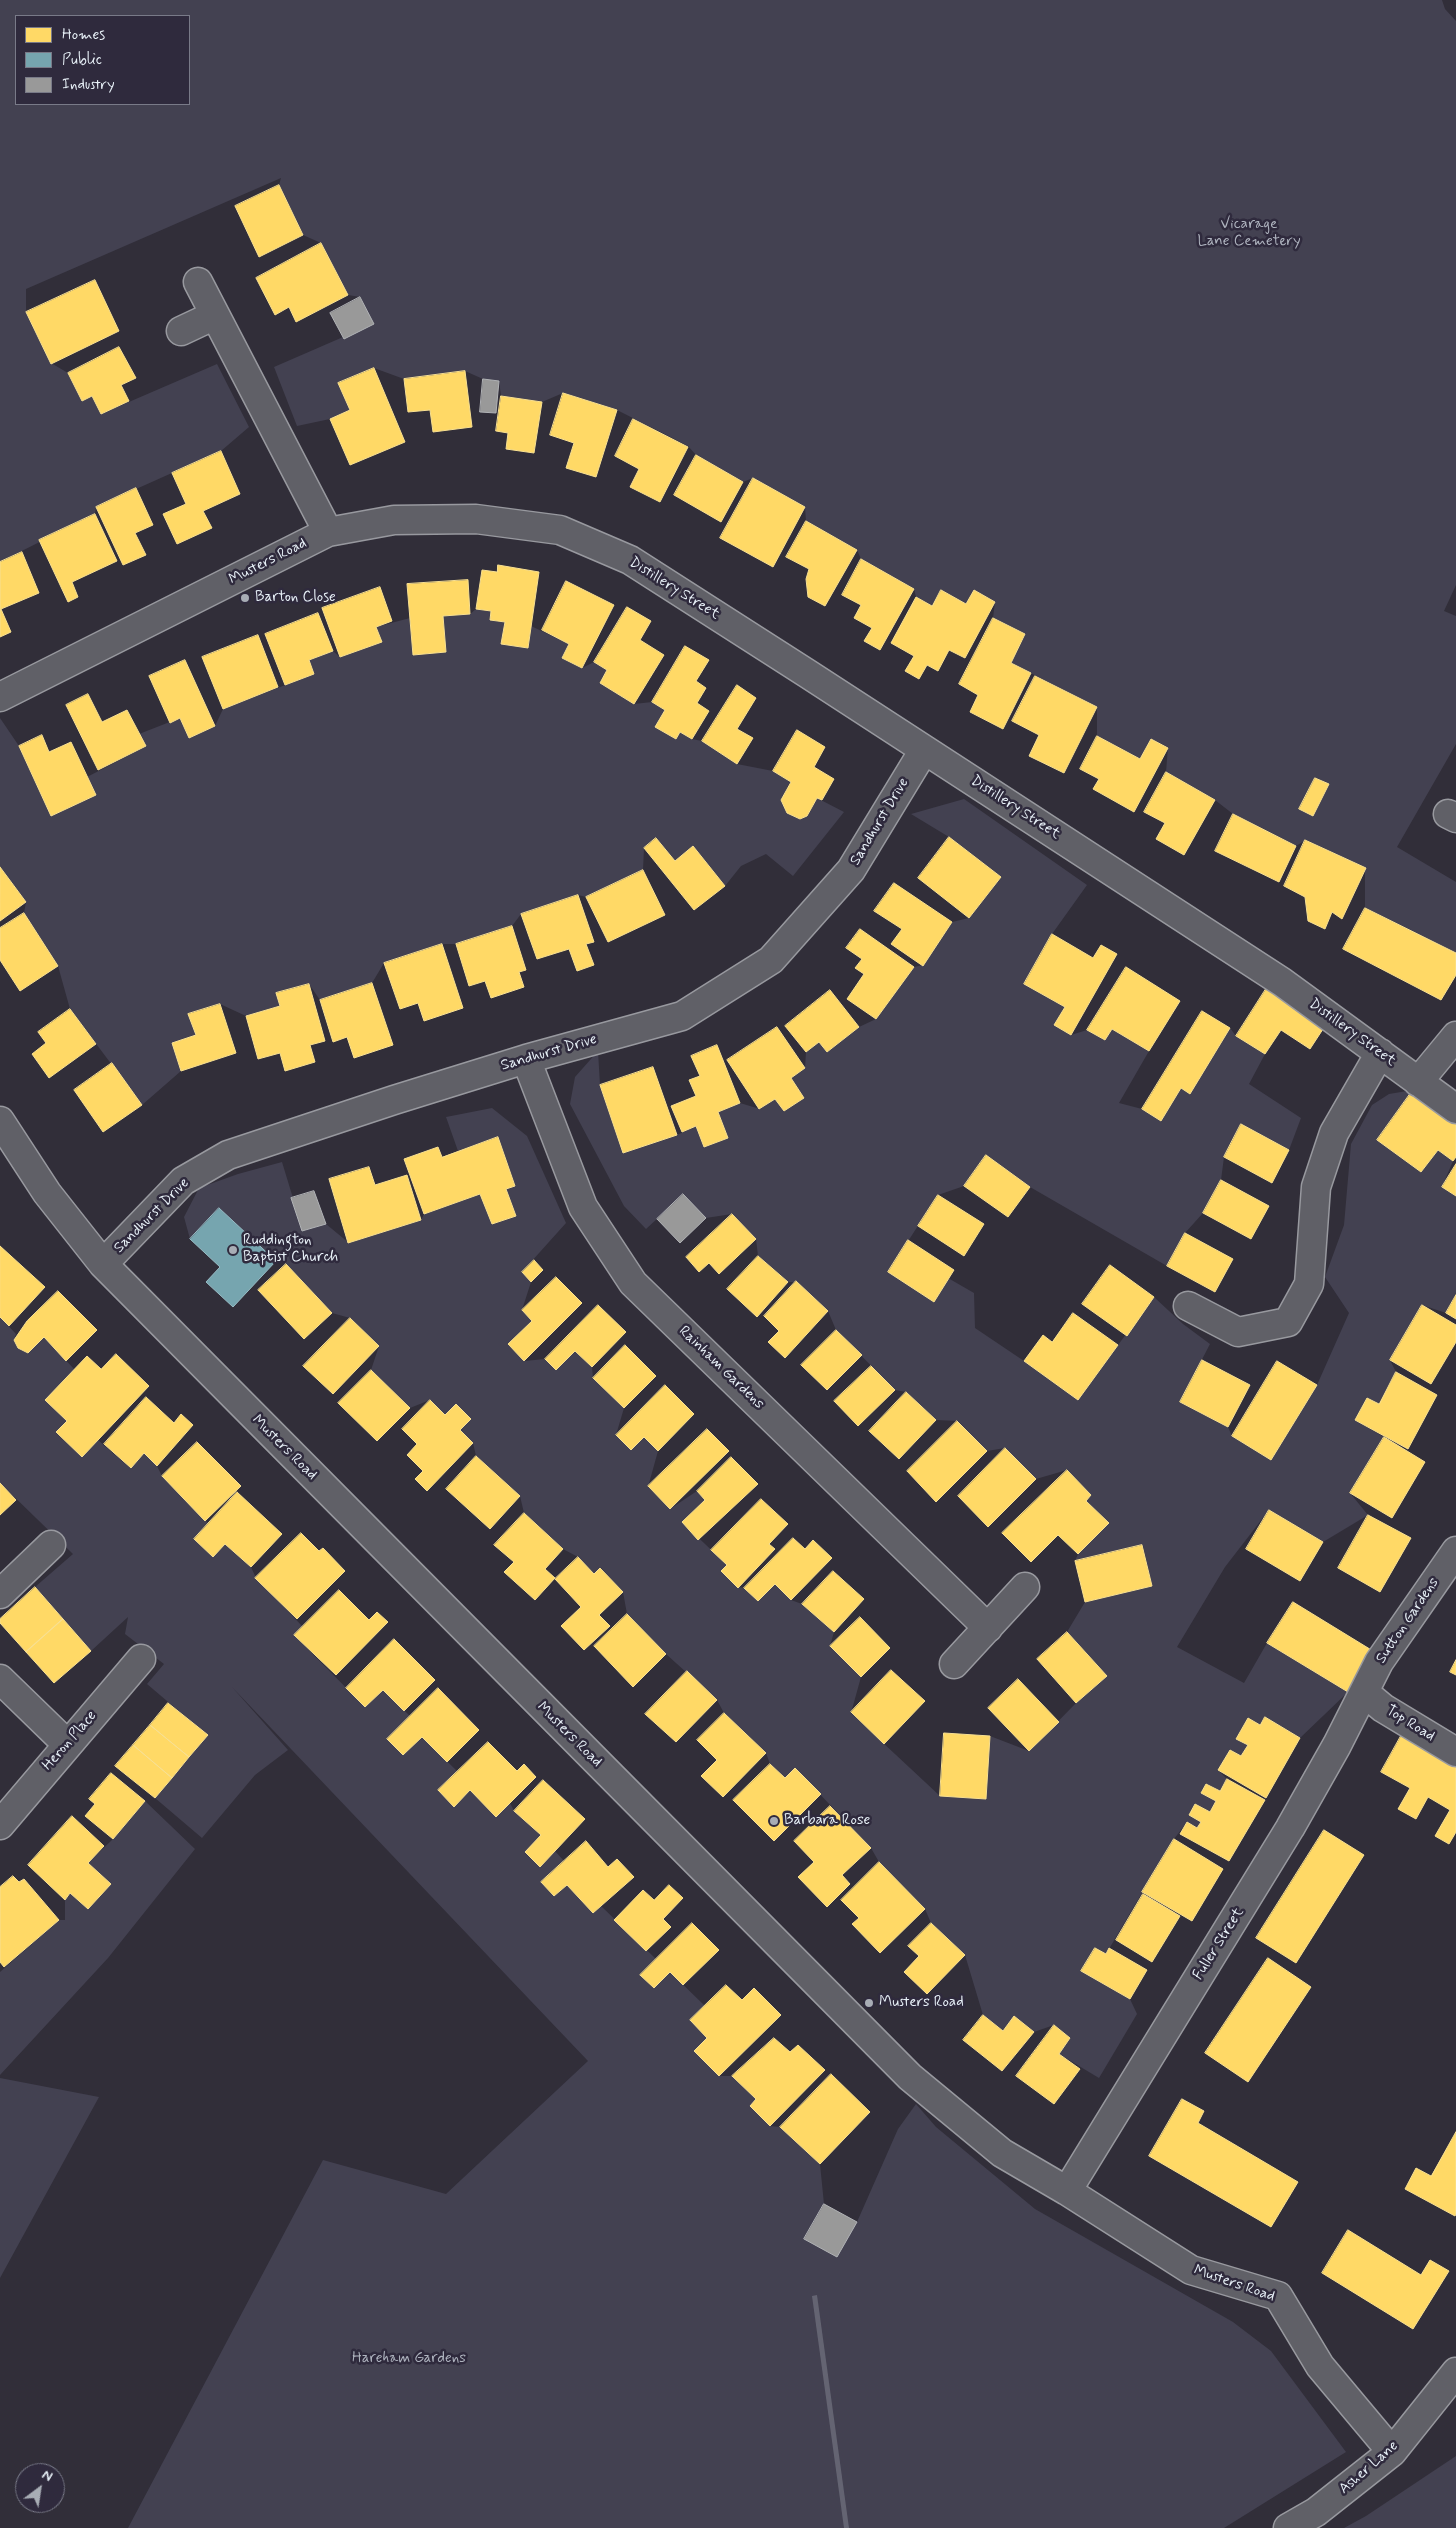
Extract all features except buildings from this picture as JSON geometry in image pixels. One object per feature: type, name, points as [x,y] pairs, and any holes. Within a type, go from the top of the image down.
[{"type":"street","points":[[198,282],[328,532]]},
{"type":"street","points":[[181,331],[215,315]]},
{"type":"street","name":"Musters Road","points":[[0,697],[328,532],[394,520],[476,519],[560,530]]},
{"type":"street","name":"Distillery Street","points":[[560,530],[630,560],[1266,971],[1456,1109]]},
{"type":"street","name":"Sandhurst Drive","points":[[103,1264],[183,1181],[228,1156],[394,1100],[526,1059],[682,1016],[771,960],[851,870],[924,750]]},
{"type":"street","points":[[1418,1082],[1456,1036]]},
{"type":"street","points":[[1188,1306],[1238,1332],[1288,1322],[1309,1284],[1316,1187],[1334,1133],[1380,1053]]},
{"type":"street","name":"Rainham Gardens","points":[[526,1059],[583,1207],[633,1283],[988,1628]]},
{"type":"street","name":"Musters Road","points":[[0,1121],[47,1192],[103,1264],[636,1803],[910,2076],[1002,2152],[1191,2270],[1278,2296],[1320,2366],[1392,2452]]},
{"type":"street","points":[[0,1594],[51,1545]]},
{"type":"street","name":"Sutton Gardens","points":[[1365,1693],[1379,1662],[1456,1551]]},
{"type":"street","points":[[954,1664],[1025,1588]]},
{"type":"street","name":"Heron Place","points":[[0,1824],[141,1659]]},
{"type":"street","points":[[6,1684],[67,1744]]},
{"type":"street","name":"Fuller Street","points":[[1067,2191],[1290,1828],[1365,1693]]},
{"type":"street","name":"Top Road","points":[[1365,1693],[1383,1708],[1456,1752]]},
{"type":"street","name":"Asher Lane","points":[[1288,2528],[1316,2512],[1392,2452],[1456,2372]]},
{"type":"green space","name":"Vicarage Lane Cemetery","points":[[0,0],[1442,0],[1445,9],[1456,21],[1456,585],[1444,611],[1456,616],[1456,744],[1397,847],[1456,882],[1456,953],[1365,908],[1365,868],[1306,840],[1296,846],[1233,814],[1215,800],[1166,772],[1168,747],[1151,739],[1140,759],[1097,736],[1097,707],[1011,663],[1025,635],[993,618],[995,602],[974,590],[966,604],[941,591],[932,606],[916,597],[914,589],[861,559],[857,550],[806,521],[805,507],[753,478],[743,482],[696,455],[688,446],[617,410],[563,393],[542,402],[501,396],[499,381],[483,379],[465,371],[404,379],[374,368],[338,383],[350,410],[330,419],[297,426],[274,367],[373,324],[360,297],[348,295],[321,243],[303,235],[279,185],[281,178],[26,289],[26,312],[51,363],[68,373],[82,401],[92,396],[101,414],[217,364],[249,427],[221,451],[96,507],[95,514],[0,562]]},
{"type":"green space","points":[[476,609],[491,611],[490,620],[505,622],[502,644],[528,648],[531,626],[569,644],[562,658],[582,668],[594,662],[607,670],[600,683],[634,704],[652,702],[665,710],[656,727],[676,739],[680,732],[692,739],[702,741],[737,764],[773,771],[790,782],[781,800],[787,813],[800,819],[807,816],[817,798],[844,812],[793,876],[766,854],[741,866],[725,886],[693,847],[675,861],[656,838],[644,848],[643,870],[586,897],[578,895],[521,914],[512,926],[456,944],[442,944],[384,963],[372,983],[320,1000],[309,984],[276,993],[280,1006],[246,1016],[220,1004],[189,1014],[196,1035],[181,1071],[142,1105],[70,1009],[58,966],[24,913],[26,902],[0,867],[0,718],[19,746],[51,816],[95,795],[87,777],[145,747],[139,734],[180,718],[189,738],[215,726],[223,709],[314,674],[309,660],[333,651],[340,657],[382,642],[376,627],[410,618],[413,655],[445,652],[443,616],[470,614]]},
{"type":"green space","points":[[964,799],[1087,885],[1052,934],[1024,983],[1065,1007],[1054,1025],[1071,1035],[1087,1030],[1105,1040],[1112,1029],[1149,1051],[1119,1103],[1142,1109],[1161,1120],[1181,1088],[1189,1093],[1230,1028],[1236,1036],[1265,1054],[1249,1084],[1301,1118],[1289,1150],[1241,1124],[1224,1157],[1221,1180],[1203,1213],[1185,1233],[1167,1266],[1030,1187],[986,1155],[964,1186],[938,1195],[888,1272],[948,1278],[974,1293],[975,1328],[1024,1361],[1118,1345],[1154,1297],[1183,1324],[1210,1344],[1180,1402],[1228,1427],[1232,1436],[1271,1459],[1317,1385],[1349,1313],[1325,1277],[1344,1225],[1351,1144],[1372,1105],[1389,1094],[1413,1090],[1377,1140],[1421,1172],[1438,1150],[1453,1161],[1442,1187],[1456,1196],[1456,1295],[1446,1313],[1422,1305],[1390,1360],[1396,1372],[1379,1404],[1367,1398],[1355,1420],[1384,1437],[1350,1493],[1368,1515],[1323,1542],[1269,1510],[1225,1567],[1177,1647],[1244,1683],[1267,1643],[1348,1692],[1300,1738],[1265,1718],[1260,1725],[1248,1718],[1236,1738],[1248,1745],[1241,1756],[1230,1750],[1218,1770],[1227,1779],[1220,1791],[1207,1784],[1201,1792],[1216,1801],[1210,1812],[1195,1804],[1189,1814],[1201,1822],[1197,1828],[1187,1822],[1174,1839],[1106,1954],[1095,1948],[1082,1971],[1130,1999],[1137,2014],[1099,2078],[1059,2054],[1070,2038],[1054,2025],[1034,2032],[1014,2016],[1003,2031],[983,2015],[965,1955],[931,1923],[925,1909],[879,1862],[871,1848],[795,1768],[785,1778],[770,1764],[766,1753],[724,1713],[717,1700],[666,1654],[627,1614],[623,1592],[601,1568],[594,1574],[578,1557],[563,1549],[524,1513],[520,1496],[476,1456],[473,1443],[460,1430],[456,1404],[445,1415],[430,1400],[410,1408],[371,1370],[379,1346],[350,1318],[332,1313],[286,1264],[276,1261],[219,1208],[190,1239],[184,1217],[199,1188],[238,1174],[282,1162],[303,1231],[326,1224],[349,1243],[421,1220],[424,1214],[480,1194],[492,1224],[516,1216],[506,1189],[515,1185],[498,1138],[458,1151],[446,1117],[492,1108],[527,1136],[566,1223],[522,1272],[531,1282],[522,1310],[532,1321],[508,1345],[524,1361],[545,1359],[556,1369],[575,1351],[592,1367],[593,1378],[624,1408],[616,1435],[631,1450],[644,1437],[658,1451],[648,1487],[670,1509],[697,1491],[705,1500],[682,1522],[727,1565],[721,1571],[738,1587],[744,1588],[758,1601],[775,1584],[791,1600],[802,1604],[834,1632],[830,1646],[861,1677],[851,1713],[940,1796],[986,1799],[990,1736],[1029,1751],[1076,1703],[1107,1676],[1067,1632],[1085,1602],[1152,1586],[1143,1545],[1075,1561],[1078,1554],[1109,1523],[1086,1501],[1091,1495],[1067,1470],[1036,1479],[1005,1448],[987,1451],[958,1421],[936,1420],[906,1392],[895,1390],[836,1330],[828,1311],[796,1282],[788,1282],[758,1256],[756,1239],[732,1214],[706,1218],[683,1195],[646,1229],[624,1206],[570,1104],[575,1077],[598,1051],[600,1085],[623,1153],[677,1135],[696,1126],[704,1147],[728,1138],[718,1112],[740,1103],[760,1109],[775,1099],[784,1111],[804,1098],[791,1078],[805,1068],[806,1052],[819,1042],[827,1052],[859,1027],[876,1019],[914,967],[923,965],[952,922],[969,918],[1001,877],[949,837],[911,814]]},
{"type":"green space","name":"Hareham Gardens","points":[[0,1317],[16,1334],[14,1340],[18,1348],[28,1353],[44,1337],[74,1369],[67,1421],[56,1433],[82,1457],[98,1440],[130,1468],[144,1453],[157,1466],[162,1476],[208,1523],[194,1539],[213,1557],[225,1544],[251,1567],[256,1578],[303,1627],[294,1635],[365,1707],[383,1690],[410,1716],[387,1739],[403,1755],[422,1737],[457,1771],[438,1790],[453,1806],[470,1790],[510,1803],[514,1811],[541,1835],[525,1853],[540,1867],[555,1851],[564,1861],[541,1882],[554,1896],[567,1885],[593,1913],[601,1906],[656,1959],[640,1974],[653,1988],[670,1972],[705,2006],[707,2038],[695,2051],[719,2076],[732,2076],[756,2099],[750,2106],[770,2126],[780,2127],[820,2164],[824,2204],[857,2222],[898,2129],[916,2104],[936,2127],[1035,2209],[1233,2322],[1271,2351],[1346,2452],[1224,2528],[128,2528],[323,2160],[446,2194],[588,2061],[232,1687],[288,1750],[255,1775],[202,1838],[155,1798],[207,1735],[147,1684],[164,1664],[125,1634],[128,1617],[91,1651],[35,1587],[73,1554],[0,1483]]},
{"type":"green space","points":[[145,1801],[195,1849],[108,1958],[0,2075],[0,1972],[59,1920],[65,1920],[65,1900],[70,1893],[88,1909],[111,1884],[88,1863],[113,1839]]},
{"type":"green space","points":[[0,2078],[99,2097],[0,2278]]},
{"type":"green space","points":[[1456,2456],[1456,2528],[1344,2528],[1366,2516]]},
{"type":"water","points":[[817,2295],[849,2528],[844,2528],[812,2296]]},
{"type":"place","name":"Barton Close","points":[[245,598]]},
{"type":"place","name":"Ruddington Baptist Church","points":[[233,1250]]},
{"type":"place","name":"Barbara Rose","points":[[774,1821]]},
{"type":"place","name":"Musters Road","points":[[869,2003]]}]
